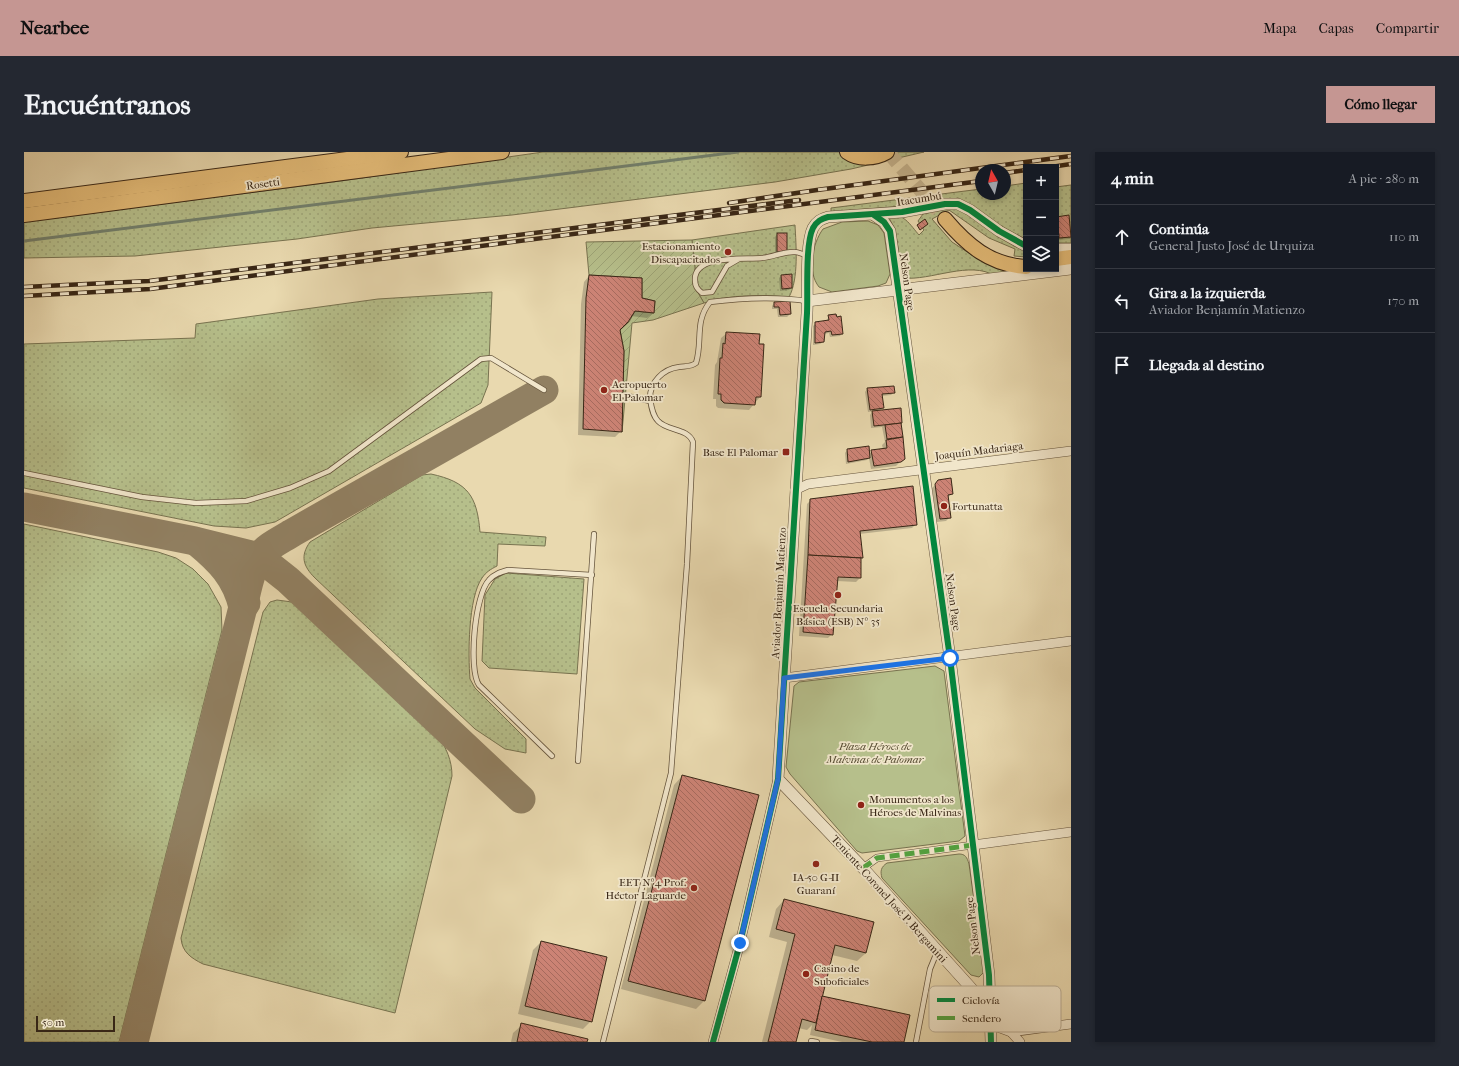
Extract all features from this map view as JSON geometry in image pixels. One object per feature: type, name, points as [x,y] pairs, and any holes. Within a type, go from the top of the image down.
[{"type":"main road","name":"Rosetti","points":[[24,201],[401,152]]},
{"type":"main road","name":"Rosetti","points":[[24,215],[502,152]]},
{"type":"main road","points":[[847,152],[852,156],[865,158],[879,156],[887,152]]},
{"type":"main road","points":[[1023,261],[1007,258],[980,246],[970,239],[947,217],[961,238],[979,252],[994,260],[1023,266]]},
{"type":"main road","points":[[1059,259],[1071,257]]},
{"type":"main road","points":[[1059,265],[1071,263]]},
{"type":"street","name":"Itacumbú","points":[[828,217],[902,212],[945,204],[958,204],[970,210],[999,231],[1023,244]]},
{"type":"street","name":"Nelson Page","points":[[874,214],[884,222],[890,231],[925,470],[950,658],[990,986]]},
{"type":"street","name":"Aviador Benjamín Matienzo","points":[[713,1042],[740,943],[778,779],[808,301],[809,256],[813,228],[820,220],[828,217]]},
{"type":"street","points":[[1059,249],[1071,249]]},
{"type":"street","points":[[808,301],[1071,269]]},
{"type":"street","name":"Joaquín Madariaga","points":[[796,490],[808,484],[1071,451]]},
{"type":"street","points":[[784,678],[950,658],[1071,641]]},
{"type":"street","name":"Teniente Coronel José P. Bergamini","points":[[778,779],[863,868],[969,986]]},
{"type":"street","points":[[863,868],[877,858],[1071,832]]},
{"type":"street","points":[[1061,1025],[1071,1024]]},
{"type":"street","name":"Nelson Page","points":[[991,1042],[992,1032]]},
{"type":"street","points":[[1011,1032],[1020,1042]]},
{"type":"lane","points":[[739,259],[727,266],[712,292],[702,293],[698,290],[695,278],[696,272],[701,267],[712,262],[739,259],[763,258],[796,252],[809,256]]},
{"type":"lane","points":[[603,1042],[671,773],[674,752],[687,564],[693,442],[689,434],[668,427],[658,421],[652,410],[650,393],[654,382],[666,371],[677,367],[693,366],[696,363],[700,320],[703,311],[710,302],[760,298],[792,298],[808,301]]},
{"type":"lane","points":[[24,473],[157,499],[196,503],[246,501],[290,488],[329,471],[481,358],[491,358],[544,390]]},
{"type":"lane","points":[[623,395],[650,401]]},
{"type":"lane","points":[[578,761],[594,534]]},
{"type":"lane","points":[[552,756],[479,685],[475,679],[473,665],[478,600],[489,580],[497,574],[508,570],[592,575]]},
{"type":"lane","points":[[916,1042],[930,969],[937,952]]},
{"type":"lane","points":[[811,1041],[817,1042]]},
{"type":"green space","points":[[543,152],[924,152],[851,169],[775,182],[512,215],[372,228],[297,239],[135,256],[24,258],[24,222],[348,180]]},
{"type":"green space","points":[[1023,183],[1023,238],[958,204],[958,198],[928,204],[831,212],[831,208],[975,190],[975,200],[1011,200],[1011,185]]},
{"type":"green space","points":[[1071,185],[1071,243],[1059,243],[1059,187]]},
{"type":"green space","points":[[955,207],[1023,246],[1023,257],[1014,256],[1015,249],[989,238],[949,210],[932,219],[952,242],[978,259],[1023,270],[1023,272],[995,276],[974,270],[962,270],[926,277],[903,278],[895,229],[889,218],[894,216],[902,217],[919,235],[924,230],[918,221],[923,214]]},
{"type":"green space","points":[[868,221],[878,225],[884,233],[890,274],[886,283],[878,286],[832,292],[819,287],[813,274],[812,258],[816,242],[823,229],[842,222]]},
{"type":"green space","points":[[795,225],[796,272],[789,297],[735,297],[704,303],[693,284],[695,268],[692,240]]},
{"type":"green space","points":[[692,240],[695,268],[693,284],[704,303],[653,320],[632,323],[622,432],[624,351],[620,330],[629,322],[635,311],[654,313],[655,301],[642,298],[642,278],[589,275],[586,242]]},
{"type":"green space","points":[[492,292],[488,385],[481,403],[275,522],[246,528],[214,526],[24,488],[24,344],[195,338],[196,324],[378,299]]},
{"type":"green space","points":[[431,474],[454,481],[468,492],[476,509],[480,532],[546,537],[545,546],[498,544],[497,566],[485,574],[477,587],[470,627],[470,679],[475,688],[526,739],[526,753],[505,749],[475,729],[315,578],[304,561],[305,552],[310,542],[422,475]]},
{"type":"green space","points":[[24,524],[158,552],[176,558],[193,569],[208,584],[221,607],[222,630],[119,1042],[24,1042]]},
{"type":"green space","points":[[506,573],[584,579],[577,674],[489,668],[482,661],[485,595],[495,579]]},
{"type":"green space","points":[[277,600],[292,602],[438,735],[450,759],[452,776],[395,1013],[203,964],[188,954],[183,947],[181,938],[263,612],[270,602]]},
{"type":"green space","name":"Plaza Héroes de Malvinas de Palomar","points":[[935,666],[944,671],[965,836],[959,841],[862,853],[857,851],[790,774],[786,767],[794,686],[799,682]]},
{"type":"green space","points":[[959,854],[966,856],[969,864],[984,972],[979,977],[971,975],[881,876],[882,868],[887,863]]},
{"type":"building","points":[[1069,215],[1071,237],[1059,238],[1059,217]]},
{"type":"building","points":[[925,219],[928,224],[920,230],[917,225]]},
{"type":"building","points":[[777,233],[787,233],[787,252],[777,252]]},
{"type":"building","points":[[792,274],[792,288],[782,289],[781,275]]},
{"type":"building","name":"Aeropuerto El Palomar","points":[[589,275],[642,278],[642,298],[655,301],[654,313],[635,311],[628,322],[620,330],[624,351],[622,432],[583,429],[586,298]]},
{"type":"building","points":[[790,301],[791,314],[780,315],[779,307],[774,307],[774,302]]},
{"type":"building","points":[[836,314],[837,317],[841,316],[843,334],[832,335],[831,331],[825,332],[824,342],[815,343],[815,322],[829,320],[828,315]]},
{"type":"building","points":[[726,332],[760,334],[759,344],[764,344],[761,397],[756,397],[755,405],[724,403],[721,400],[721,394],[718,394],[720,358],[722,358],[723,343],[725,344]]},
{"type":"building","points":[[894,386],[895,393],[882,394],[884,408],[870,410],[867,388]]},
{"type":"building","points":[[901,408],[902,423],[874,426],[872,411]]},
{"type":"building","points":[[901,423],[903,437],[887,439],[885,425]]},
{"type":"building","points":[[903,437],[905,459],[901,462],[874,466],[871,450],[887,448],[886,440]]},
{"type":"building","points":[[869,446],[870,458],[848,462],[847,449]]},
{"type":"building","name":"Fortunatta","points":[[951,478],[953,494],[948,495],[951,518],[940,519],[935,484],[938,480]]},
{"type":"building","points":[[913,486],[917,525],[860,531],[863,558],[808,555],[810,499]]},
{"type":"building","points":[[808,555],[861,558],[861,578],[838,577],[833,635],[803,632]]},
{"type":"building","name":"EET Nº4 Prof. Héctor Laguarde","points":[[682,775],[759,795],[705,1001],[628,981]]},
{"type":"building","name":"Casino de Suboficiales","points":[[784,899],[874,922],[866,953],[835,945],[816,1023],[802,1019],[796,1042],[768,1042],[795,934],[776,929]]},
{"type":"building","points":[[541,941],[607,957],[592,1022],[525,1006]]},
{"type":"building","points":[[822,996],[910,1015],[904,1042],[872,1042],[815,1030]]},
{"type":"building","points":[[521,1023],[588,1039],[587,1042],[517,1042]]},
{"type":"waterway","points":[[24,241],[738,152]]},
{"type":"taxiway","points":[[134,1042],[249,581],[253,568],[259,557],[270,546],[292,533],[544,390]]},
{"type":"taxiway","points":[[24,507],[195,541],[259,557],[288,580],[521,799]]},
{"type":"taxiway","points":[[197,542],[226,570],[236,587],[243,607],[246,603]]},
{"type":"tunnel","points":[[888,152],[945,219]]},
{"type":"railway","points":[[729,203],[1071,156]]},
{"type":"railway","points":[[1059,166],[1071,164]]},
{"type":"railway","points":[[1011,172],[1023,170]]},
{"type":"railway","points":[[24,296],[150,289],[975,182]]},
{"type":"railway","points":[[24,287],[149,281],[799,200]]},
{"type":"marked path","points":[[863,868],[877,858],[973,845]]},
{"type":"cycle path","points":[[713,1042],[740,943],[778,779],[807,313],[810,235],[816,224],[828,217],[902,212],[945,204],[958,204],[970,210],[999,231],[1023,244]]},
{"type":"cycle path","points":[[874,215],[884,222],[890,231],[950,658],[989,986]]},
{"type":"cycle path","points":[[991,1032],[991,1042]]},
{"type":"place","name":"Estacionamiento Discapacitados","points":[[728,252]]},
{"type":"place","name":"Aeropuerto El Palomar","points":[[604,390]]},
{"type":"place","name":"Base El Palomar","points":[[786,452]]},
{"type":"place","name":"Fortunatta","points":[[944,506]]},
{"type":"place","name":"Escuela Secundaria Básica (ESB) Nº 35","points":[[838,595]]},
{"type":"place","name":"Monumentos a los Héroes de Malvinas","points":[[861,805]]},
{"type":"place","name":"IA-50 G-II Guaraní","points":[[816,864]]},
{"type":"place","name":"EET Nº4 Prof. Héctor Laguarde","points":[[694,888]]},
{"type":"place","name":"Casino de Suboficiales","points":[[806,974]]},
{"type":"route","points":[[740,943],[778,779],[784,678],[950,658]]}]
